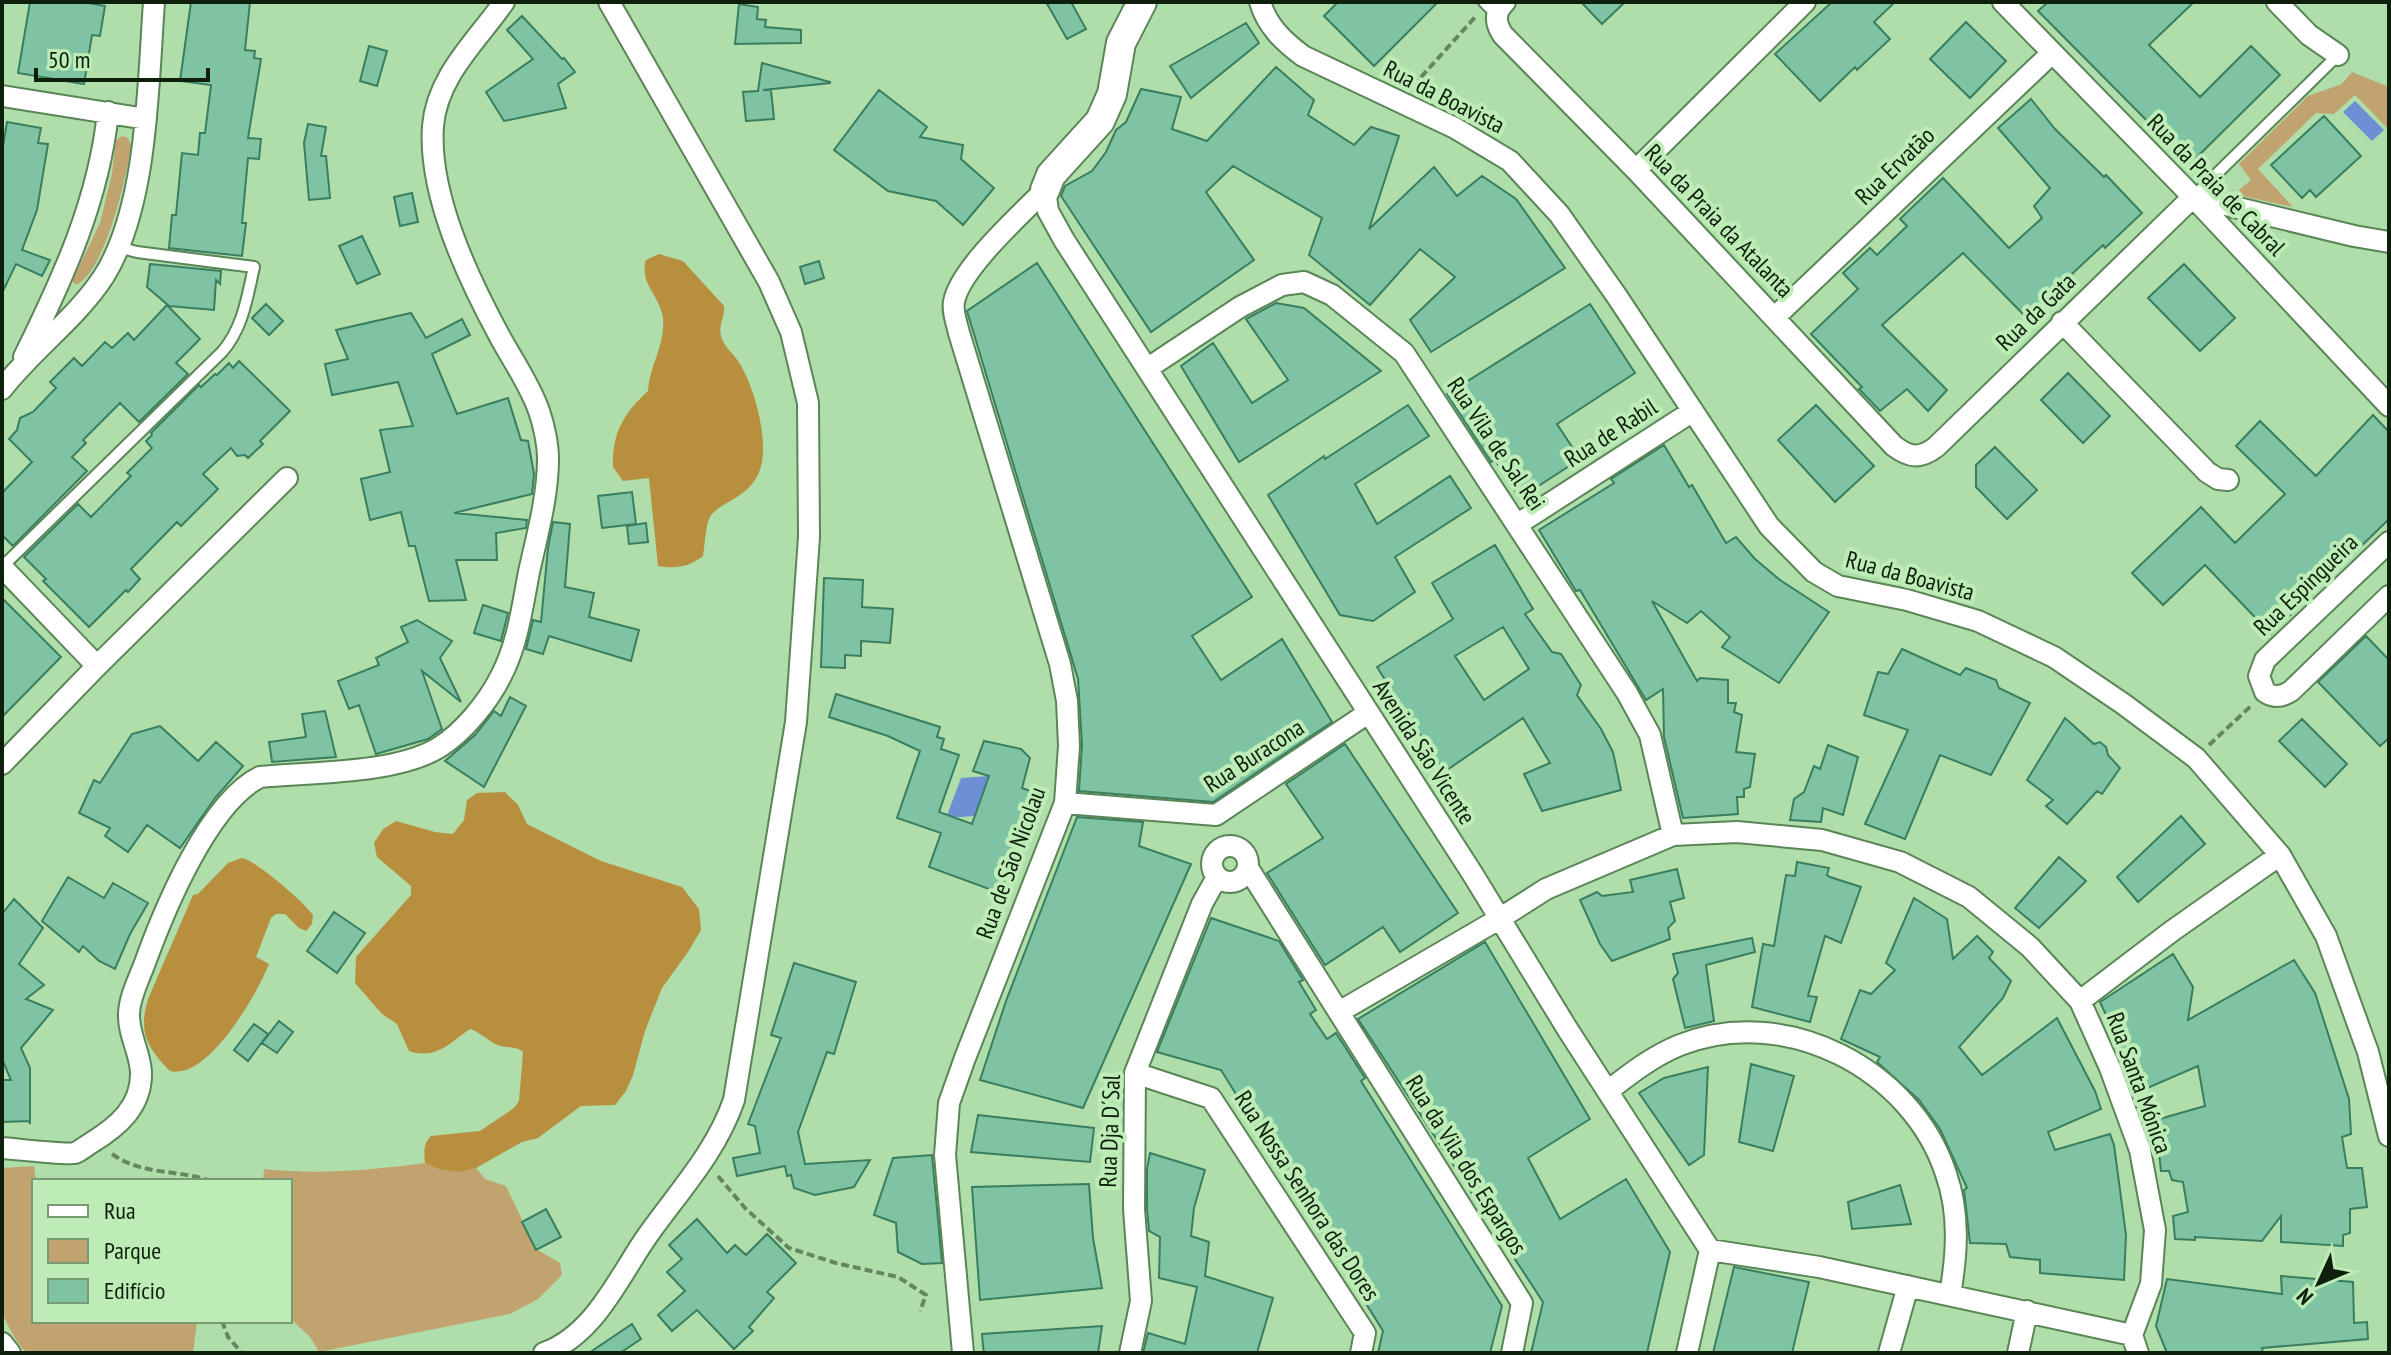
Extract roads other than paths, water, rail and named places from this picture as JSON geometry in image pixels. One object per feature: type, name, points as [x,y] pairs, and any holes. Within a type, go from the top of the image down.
[{"type":"street","points":[[2,389],[18,368],[81,305],[104,275],[117,247],[135,188],[146,119],[154,2]]},
{"type":"street","points":[[2,1148],[75,1153],[114,1129],[125,1118],[138,1092],[141,1073],[132,1042],[129,1009],[163,914],[201,843],[246,784],[260,777],[382,766],[435,750],[458,731],[489,695],[515,645],[543,507],[548,458],[540,412],[486,310],[450,224],[433,138],[439,96],[460,59],[504,2]]},
{"type":"street","points":[[554,1351],[596,1314],[726,1123],[739,1078],[796,722],[809,537],[808,403],[791,332],[769,282],[609,2]]},
{"type":"street","points":[[1045,190],[1051,175],[1100,121],[1112,94],[1121,43],[1142,2]]},
{"type":"street","name":"Rua da Boavista","points":[[1260,2],[1265,18],[1285,42],[1303,56],[1455,128],[1510,161],[1559,214],[1769,526],[1814,572],[1838,586],[1907,600],[1978,621],[2054,657],[2196,758],[2280,855],[2326,936],[2368,1052],[2389,1136]]},
{"type":"street","points":[[1636,170],[1805,2]]},
{"type":"street","points":[[2277,2],[2309,35],[2338,55]]},
{"type":"street","name":"Rua da Praia de Cabral","points":[[2008,4],[2389,406]]},
{"type":"street","name":"Rua da Praia da Atalanta","points":[[1493,6],[1497,26],[1503,35],[1636,170],[1894,446],[1913,457]]},
{"type":"street","name":"Rua Ervatão","points":[[1775,317],[2052,53]]},
{"type":"street","points":[[2,96],[146,119]]},
{"type":"street","points":[[18,368],[64,275],[100,165],[108,112]]},
{"type":"street","name":"Avenida São Vicente","points":[[1045,190],[1048,211],[1064,240],[1472,873],[1710,1250]]},
{"type":"street","name":"Rua de São Nicolau","points":[[963,1353],[945,1155],[949,1103],[1065,803],[1069,746],[1067,701],[1060,664],[959,333],[953,302],[970,271],[1045,190]]},
{"type":"street","points":[[2193,197],[2389,242]]},
{"type":"street","name":"Rua da Gata","points":[[1913,457],[1923,457],[1936,447],[2193,197]]},
{"type":"street","name":"Rua Vila de Sal Rei","points":[[1148,368],[1240,307],[1282,285],[1304,282],[1332,295],[1404,353],[1627,693],[1650,735],[1673,835]]},
{"type":"street","points":[[2062,322],[2207,472],[2218,479],[2228,480]]},
{"type":"street","name":"Rua de Rabil","points":[[1518,524],[1693,411]]},
{"type":"street","points":[[2,764],[287,478]]},
{"type":"street","name":"Rua Espingueira","points":[[2389,542],[2265,660],[2259,676],[2265,692],[2283,696],[2291,691],[2389,596]]},
{"type":"street","points":[[4,572],[97,666]]},
{"type":"street","name":"Rua Buracona","points":[[1065,803],[1216,815],[1368,713]]},
{"type":"street","points":[[1216,815],[1228,846]]},
{"type":"street","name":"Rua Santa Mónica","points":[[1339,1012],[1546,889],[1673,835],[1737,832],[1822,840],[1900,862],[1969,897],[2030,947],[2080,1001],[2110,1068],[2140,1150],[2155,1230],[2151,1284],[2135,1344]]},
{"type":"street","points":[[1228,846],[1244,852],[1248,868],[1238,881],[1227,883],[1217,877],[1212,861],[1218,851],[1228,846]]},
{"type":"street","points":[[2080,1001],[2280,855]]},
{"type":"street","name":"Rua da Vila dos Espargos","points":[[1248,868],[1522,1303],[1512,1353]]},
{"type":"street","name":"Rua Dja D´Sal","points":[[1130,1353],[1141,1301],[1134,1209],[1135,1073],[1202,904],[1217,877]]},
{"type":"street","points":[[1608,1091],[1646,1061],[1683,1044],[1722,1035],[1763,1033],[1803,1040],[1841,1054],[1876,1076],[1906,1103],[1930,1136],[1946,1174],[1956,1227],[1957,1254],[1950,1295]]},
{"type":"street","name":"Rua Nossa Senhora das Dores","points":[[1135,1073],[1211,1098],[1365,1333],[1361,1353]]},
{"type":"street","points":[[1687,1353],[1710,1250],[1819,1267],[2027,1311],[2135,1344]]},
{"type":"street","points":[[1889,1353],[1908,1286]]},
{"type":"street","points":[[2018,1353],[2027,1311]]},
{"type":"lane","points":[[2193,197],[2338,55]]},
{"type":"lane","points":[[4,572],[222,352],[234,339],[241,322],[254,267],[117,247]]},
{"type":"water","points":[[2355,101],[2384,130],[2372,141],[2343,112]]},
{"type":"water","points":[[989,776],[975,816],[946,818],[961,778]]}]
